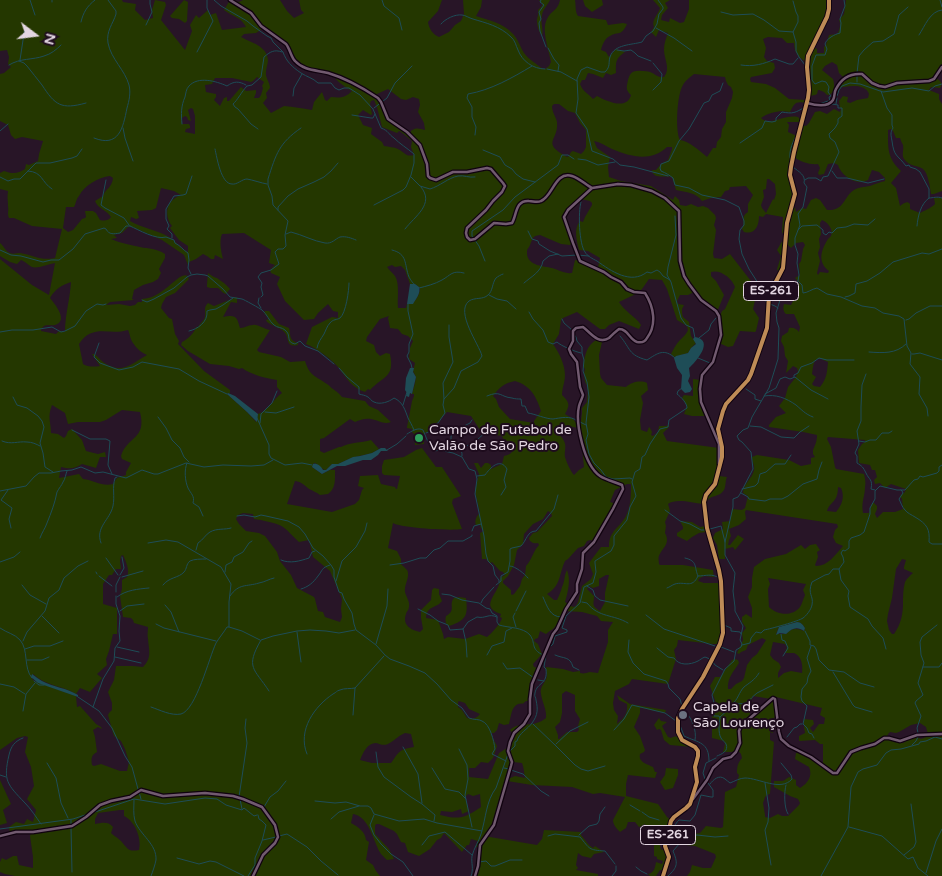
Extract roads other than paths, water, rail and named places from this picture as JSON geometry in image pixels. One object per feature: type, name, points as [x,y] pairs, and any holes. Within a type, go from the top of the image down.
[{"type":"main road","name":"ES-261","points":[[663,876],[669,860],[665,846],[670,824],[674,817],[686,808],[691,801],[696,785],[695,767],[698,754],[695,747],[682,740],[678,732],[678,721],[680,713],[700,682],[720,644],[722,633],[720,575],[707,528],[704,504],[706,495],[715,484],[723,450],[718,426],[726,404],[748,380],[751,374],[767,328],[769,295],[783,268],[787,223],[795,194],[790,175],[791,167],[809,90],[808,56],[827,17],[829,0]]},
{"type":"street","points":[[230,0],[251,13],[261,26],[286,44],[298,64],[347,81],[378,98],[388,119],[407,132],[420,145],[430,178],[436,180],[454,172],[467,172],[487,168],[495,172],[504,183],[504,188],[486,210],[466,228],[467,237],[470,240],[476,239],[494,223],[512,223],[518,206],[527,201],[539,202],[543,200],[557,181],[564,176],[574,177],[592,188]]},
{"type":"street","points":[[806,105],[822,105],[831,102],[836,88],[844,79],[851,75],[862,74],[872,83],[885,87],[897,83],[934,79],[942,67]]},
{"type":"street","points":[[475,876],[480,846],[494,825],[511,766],[512,762],[508,748],[510,742],[514,733],[524,724],[530,714],[532,684],[553,634],[577,592],[583,553],[594,542],[623,489],[620,484],[598,475],[591,466],[584,451],[579,430],[579,407],[583,395],[580,387],[577,362],[569,349],[573,341],[573,332],[576,328],[583,327],[596,338],[603,340],[619,329],[622,329],[639,343],[646,340],[652,331],[652,312],[646,294],[627,289],[620,281],[612,278],[600,269],[582,262],[579,258],[564,217],[568,210],[592,188],[618,184],[639,186],[659,195],[679,211],[681,270],[701,300],[717,313],[721,329],[714,362],[704,373],[700,381],[701,402],[719,444],[720,466]]},
{"type":"street","points":[[691,801],[706,782],[713,768],[723,759],[732,756],[738,749],[741,726],[774,698],[778,732],[781,739],[792,748],[830,771],[837,773],[851,752],[876,744],[884,738],[900,741],[917,735],[942,734]]},
{"type":"street","points":[[0,836],[16,832],[33,832],[72,826],[86,818],[100,805],[128,797],[141,790],[163,796],[205,793],[233,796],[262,807],[277,830],[278,837],[276,841],[263,855],[253,876]]},
{"type":"water","points":[[410,284],[415,284],[419,287],[419,291],[413,304],[407,304]]},
{"type":"water","points":[[695,337],[701,339],[704,347],[696,361],[689,368],[690,376],[688,381],[692,389],[690,392],[685,393],[681,389],[682,375],[677,368],[674,358],[688,353],[696,344],[693,339]]},
{"type":"water","points":[[410,368],[414,368],[413,372],[416,377],[412,394],[410,393],[409,397],[406,396],[405,390],[406,378]]},
{"type":"water","points":[[227,394],[235,396],[258,414],[257,422]]},
{"type":"water","points":[[385,448],[388,451],[381,451],[371,460],[337,466],[322,474],[312,467],[313,464],[316,464],[323,470],[326,470],[332,464],[338,464],[353,457],[372,453]]},
{"type":"water","points":[[797,622],[801,623],[805,628],[804,631],[795,628],[786,634],[780,633],[776,635],[779,627]]},
{"type":"water","points":[[32,674],[46,683],[78,695],[78,697],[38,683],[31,677]]},
{"type":"waterway","points":[[30,0],[35,15]]},
{"type":"waterway","points":[[81,22],[86,10],[95,0]]},
{"type":"waterway","points":[[94,138],[109,140],[118,134],[124,123],[130,97],[130,88],[127,80],[108,43],[109,31],[116,14],[108,0]]},
{"type":"waterway","points":[[146,25],[152,12],[150,0]]},
{"type":"waterway","points":[[197,52],[213,21],[207,8],[207,0]]},
{"type":"waterway","points":[[214,0],[271,38],[290,64],[301,73],[318,83],[331,83],[339,90],[349,88],[360,95],[373,109],[381,128],[414,154],[414,163],[406,187],[374,205]]},
{"type":"waterway","points":[[382,0],[384,6],[399,18],[402,30]]},
{"type":"waterway","points":[[541,0],[540,2],[544,5],[539,12],[541,19],[539,23],[546,47]]},
{"type":"waterway","points":[[658,0],[663,9],[659,14],[653,31],[642,42],[619,47],[615,50],[610,57],[609,66],[605,72],[587,67],[581,70],[577,79],[578,99],[576,113],[587,129],[592,151],[613,159],[620,165],[668,176]]},
{"type":"waterway","points":[[830,102],[829,97],[831,96],[826,82],[822,81],[815,84],[812,80],[812,66],[816,55],[825,55],[827,40],[840,33],[840,19],[845,6],[844,0]]},
{"type":"waterway","points":[[940,0],[942,7]]},
{"type":"waterway","points":[[793,1],[798,16],[798,22],[793,32],[796,51],[805,65]]},
{"type":"waterway","points":[[857,73],[859,56],[873,42],[883,41],[894,34],[899,15],[908,7]]},
{"type":"waterway","points":[[919,35],[931,16],[942,10]]},
{"type":"waterway","points":[[721,12],[733,15],[753,14],[779,31],[793,32]]},
{"type":"waterway","points":[[441,24],[450,17],[464,15],[493,25],[512,38],[525,61],[536,68],[545,69]]},
{"type":"waterway","points":[[20,60],[25,27]]},
{"type":"waterway","points":[[656,28],[692,51]]},
{"type":"waterway","points":[[9,65],[18,61],[47,55],[61,45]]},
{"type":"waterway","points":[[548,48],[559,65],[558,71]]},
{"type":"waterway","points":[[617,50],[631,50],[638,56],[651,61]]},
{"type":"waterway","points":[[258,129],[233,104],[247,86],[252,85],[261,77],[264,57],[272,52],[282,52]]},
{"type":"waterway","points":[[741,65],[758,65],[775,59],[793,64],[798,58]]},
{"type":"waterway","points":[[19,61],[27,66],[55,101],[65,106],[86,103]]},
{"type":"waterway","points":[[653,63],[662,74],[661,82],[653,90]]},
{"type":"waterway","points":[[374,108],[387,98],[395,83],[412,66]]},
{"type":"waterway","points":[[475,135],[476,127],[472,117],[472,107],[467,98],[468,94],[493,87],[532,66]]},
{"type":"waterway","points":[[547,69],[561,72],[577,81]]},
{"type":"waterway","points":[[293,96],[294,88],[302,74]]},
{"type":"waterway","points":[[857,75],[857,82]]},
{"type":"waterway","points":[[182,124],[181,113],[187,88],[193,83],[207,80],[227,86],[236,82],[246,85]]},
{"type":"waterway","points":[[723,83],[720,91],[712,95],[709,101],[704,103],[689,129],[679,141],[669,161],[661,164],[660,168],[661,171],[673,178],[675,185],[689,188],[702,195],[725,200],[739,207],[744,221],[739,239],[742,254],[766,302]]},
{"type":"waterway","points":[[837,96],[842,86],[850,83],[860,84],[883,92],[912,88],[929,91],[935,86],[942,84]]},
{"type":"waterway","points":[[881,91],[887,108],[892,115],[893,128],[891,136],[895,153],[906,166],[909,165],[920,172],[929,189],[929,198]]},
{"type":"waterway","points":[[836,104],[837,98]]},
{"type":"waterway","points":[[819,104],[828,101]]},
{"type":"waterway","points":[[805,180],[816,178],[821,181],[823,177],[828,176],[839,152],[829,134],[842,116],[842,108],[832,104]]},
{"type":"waterway","points":[[740,143],[762,128],[765,121],[776,121],[776,118],[782,112],[794,113],[805,107]]},
{"type":"waterway","points":[[352,115],[373,118],[375,114]]},
{"type":"waterway","points":[[0,131],[8,124]]},
{"type":"waterway","points":[[123,128],[133,161]]},
{"type":"waterway","points":[[261,297],[263,295],[262,283],[258,277],[261,273],[271,270],[279,264],[275,252],[286,246],[285,235],[288,221],[273,205],[268,179],[279,150],[301,128]]},
{"type":"waterway","points":[[790,158],[791,149],[797,134]]},
{"type":"waterway","points":[[0,177],[8,181],[20,179],[36,163],[50,163],[72,158],[77,156],[82,149]]},
{"type":"waterway","points":[[215,149],[220,170],[228,183],[234,184],[247,179],[267,184]]},
{"type":"waterway","points":[[483,150],[500,157],[505,165],[523,179],[535,182]]},
{"type":"waterway","points":[[485,261],[479,246],[472,236],[472,231],[503,210],[515,197],[558,165],[562,155],[568,155],[574,159]]},
{"type":"waterway","points":[[578,159],[598,165],[615,162]]},
{"type":"waterway","points":[[278,210],[278,207],[288,196],[298,189],[324,177],[338,163]]},
{"type":"waterway","points":[[720,718],[719,716],[714,716],[710,708],[714,703],[712,695],[725,669],[734,661],[736,650],[741,647],[740,640],[743,626],[735,611],[733,591],[735,573],[725,555],[725,542],[733,499],[738,497],[753,469],[751,452],[737,436],[748,428],[752,417],[769,388],[778,359],[779,328],[776,313],[780,300],[795,289],[798,281],[798,254],[795,238],[800,225],[798,214],[803,207],[807,187],[803,176],[793,167]]},
{"type":"waterway","points":[[28,171],[37,173],[52,189]]},
{"type":"waterway","points":[[832,171],[837,178],[847,178],[868,183],[884,179]]},
{"type":"waterway","points":[[172,238],[172,234],[167,229],[169,226],[166,219],[166,209],[174,196],[186,194],[192,176]]},
{"type":"waterway","points":[[411,177],[420,186],[430,189],[458,176],[475,177]]},
{"type":"waterway","points":[[106,180],[101,205],[124,218],[129,225]]},
{"type":"waterway","points":[[405,229],[425,204],[425,193],[421,187]]},
{"type":"waterway","points":[[917,226],[920,210],[926,200],[929,198],[942,198]]},
{"type":"waterway","points":[[581,202],[580,235],[587,255],[621,275],[634,277],[657,270],[670,280]]},
{"type":"waterway","points":[[675,216],[676,235],[667,275],[671,282],[681,318],[686,325],[693,328],[695,338]]},
{"type":"waterway","points":[[798,230],[802,226],[817,225],[826,235],[829,232],[832,233],[837,228],[854,224],[868,225],[875,219]]},
{"type":"waterway","points":[[0,250],[11,255],[43,262],[59,260],[73,249],[85,234],[104,228],[110,233],[120,233],[126,226],[130,226]]},
{"type":"waterway","points":[[130,226],[153,236],[174,240],[175,243],[188,253],[188,268],[191,274]]},
{"type":"waterway","points":[[528,231],[532,239],[538,241],[539,244],[550,251],[562,256],[589,256]]},
{"type":"waterway","points":[[286,234],[291,232],[325,243],[330,243],[340,237],[356,240]]},
{"type":"waterway","points":[[845,297],[855,293],[856,284],[867,281],[893,262],[942,249]]},
{"type":"waterway","points":[[392,250],[401,254],[405,260],[409,277],[414,284]]},
{"type":"waterway","points":[[524,283],[538,271],[543,261],[549,256],[558,254]]},
{"type":"waterway","points":[[419,288],[437,283],[454,273],[464,273]]},
{"type":"waterway","points":[[444,399],[454,388],[461,371],[478,362],[482,356],[466,320],[465,306],[471,300],[488,295],[496,278],[503,274]]},
{"type":"waterway","points":[[142,300],[147,302],[154,299],[174,288],[191,275],[205,275],[230,297],[243,299],[262,310],[274,325],[287,332],[290,342],[295,344],[300,341],[305,346],[318,351],[334,364]]},
{"type":"waterway","points":[[799,282],[802,285],[803,293],[817,288],[827,294],[841,297],[862,306],[875,308],[883,313],[899,316],[904,319],[907,346],[911,353],[910,364],[920,377],[919,394],[927,408],[928,416]]},
{"type":"waterway","points":[[317,348],[329,324],[340,318],[344,311],[349,283]]},
{"type":"waterway","points":[[489,295],[507,301],[516,309]]},
{"type":"waterway","points":[[189,331],[196,329],[202,324],[206,318],[207,311],[216,309],[233,298]]},
{"type":"waterway","points":[[259,298],[258,303],[261,308]]},
{"type":"waterway","points":[[0,332],[52,327],[61,332],[65,331],[75,326],[86,311],[97,304],[106,304]]},
{"type":"waterway","points":[[408,304],[413,334],[407,356],[412,368]]},
{"type":"waterway","points":[[770,304],[778,308]]},
{"type":"waterway","points":[[906,320],[930,306],[942,306]]},
{"type":"waterway","points":[[529,312],[543,330],[548,342],[553,344],[557,342],[581,353]]},
{"type":"waterway","points":[[699,338],[709,330],[716,318]]},
{"type":"waterway","points":[[562,319],[572,330]]},
{"type":"waterway","points":[[426,433],[431,431],[432,426],[438,423],[445,413],[443,383],[453,362],[449,325]]},
{"type":"waterway","points":[[573,333],[582,347],[583,371],[589,397],[586,423],[588,434],[586,440],[589,454],[606,477],[632,479]]},
{"type":"waterway","points":[[620,336],[630,351],[636,356],[647,360],[664,352],[675,358]]},
{"type":"waterway","points":[[99,343],[94,357],[100,363],[119,370],[133,367],[142,362],[179,369],[227,394]]},
{"type":"waterway","points":[[869,352],[884,353],[894,351],[906,344]]},
{"type":"waterway","points":[[912,354],[920,353],[942,360]]},
{"type":"waterway","points":[[698,358],[710,363]]},
{"type":"waterway","points":[[794,377],[801,367],[819,358],[827,360],[854,360]]},
{"type":"waterway","points":[[339,368],[359,387],[359,394],[367,396],[376,403],[384,403],[394,398],[400,402],[414,430]]},
{"type":"waterway","points":[[866,374],[862,385],[861,421],[857,431],[859,444],[855,453],[857,463],[863,468],[871,481],[871,489],[875,490]]},
{"type":"waterway","points":[[765,394],[776,388],[780,379],[795,377],[811,390],[828,399]]},
{"type":"waterway","points":[[551,646],[555,636],[567,632],[567,630],[562,628],[566,616],[580,603],[584,587],[593,583],[596,572],[595,561],[611,551],[614,545],[614,536],[627,520],[630,507],[636,496],[632,482],[635,472],[640,469],[642,457],[660,429],[668,427],[669,420],[687,408],[685,402],[677,394],[682,388]]},
{"type":"waterway","points":[[746,389],[755,395],[755,399],[761,401]]},
{"type":"waterway","points":[[260,423],[261,414],[272,403],[277,391]]},
{"type":"waterway","points":[[403,405],[407,392]]},
{"type":"waterway","points":[[487,396],[498,394],[521,399],[522,406],[525,406],[528,413],[550,419],[569,417],[577,421]]},
{"type":"waterway","points":[[764,396],[777,396],[785,399],[813,417]]},
{"type":"waterway","points":[[13,397],[17,405],[27,408],[42,421],[44,427],[40,443],[45,467],[53,472]]},
{"type":"waterway","points":[[265,412],[276,413],[294,407]]},
{"type":"waterway","points":[[158,417],[172,440],[189,462]]},
{"type":"waterway","points":[[257,418],[269,445],[271,458],[285,465],[302,463],[312,465]]},
{"type":"waterway","points":[[462,456],[461,450],[451,443],[451,436],[458,433],[462,427],[472,420]]},
{"type":"waterway","points":[[580,422],[586,425]]},
{"type":"waterway","points":[[750,426],[761,427],[781,437],[794,438],[809,426]]},
{"type":"waterway","points":[[407,434],[417,429],[423,430],[428,442],[435,451],[453,453],[462,457],[469,469],[475,471],[477,479],[475,494],[486,554],[499,582]]},
{"type":"waterway","points":[[72,430],[90,439],[106,439],[110,441],[108,465],[112,474]]},
{"type":"waterway","points":[[461,448],[473,443],[488,430]]},
{"type":"waterway","points":[[859,441],[876,440],[882,433],[892,431]]},
{"type":"waterway","points":[[387,450],[406,436]]},
{"type":"waterway","points":[[2,441],[8,443],[29,442],[40,446]]},
{"type":"waterway","points":[[742,489],[755,486],[758,483],[760,474],[766,472],[775,464],[785,464],[791,455]]},
{"type":"waterway","points":[[0,491],[26,486],[39,473],[51,473],[81,467],[95,473],[103,472],[126,478],[142,470],[158,474],[186,463],[204,467],[223,465],[251,466],[264,465],[273,460]]},
{"type":"waterway","points":[[741,493],[749,499],[765,501],[782,499],[803,484],[817,479],[822,462]]},
{"type":"waterway","points":[[187,463],[185,472],[187,485],[193,497],[193,503],[199,507],[203,516]]},
{"type":"waterway","points":[[477,476],[485,475],[495,465],[501,464],[504,466],[507,469],[504,480],[506,487],[501,495]]},
{"type":"waterway","points":[[886,649],[883,638],[868,619],[850,607],[849,591],[841,580],[839,569],[844,562],[841,553],[849,548],[851,538],[864,532],[870,508],[875,499],[875,491],[880,486],[905,490],[920,476],[923,477],[937,473],[942,465]]},
{"type":"waterway","points":[[40,538],[67,471]]},
{"type":"waterway","points":[[101,543],[100,532],[113,506],[114,482],[117,477]]},
{"type":"waterway","points":[[8,490],[1,500],[12,508],[9,519],[11,528]]},
{"type":"waterway","points":[[901,490],[903,493],[899,499],[902,506],[925,525],[929,534],[929,542],[932,544],[942,544]]},
{"type":"waterway","points":[[496,585],[501,581],[501,576],[508,572],[510,549],[521,546],[529,534],[536,531],[554,509],[558,495]]},
{"type":"waterway","points":[[665,510],[680,521],[704,530]]},
{"type":"waterway","points":[[237,516],[255,517],[261,515],[288,521],[299,527],[313,548],[323,556],[334,570],[334,577],[339,592],[342,593],[352,613],[356,630],[376,645],[390,659],[425,673],[451,700],[462,708],[469,718],[481,720],[485,723],[494,742],[495,749],[492,754],[506,761]]},
{"type":"waterway","points":[[336,581],[342,561],[356,547],[365,531],[367,523]]},
{"type":"waterway","points":[[472,531],[474,526],[481,524]]},
{"type":"waterway","points":[[710,529],[721,526],[725,542]]},
{"type":"waterway","points":[[196,550],[198,543],[210,532],[231,528]]},
{"type":"waterway","points":[[390,565],[426,558],[448,541],[463,541],[472,535]]},
{"type":"waterway","points":[[148,543],[166,540],[178,542],[221,567],[231,584],[229,627],[227,627],[216,643],[202,683],[192,703],[181,714],[173,714],[151,707]]},
{"type":"waterway","points":[[225,572],[226,565],[243,552],[252,541]]},
{"type":"waterway","points":[[281,560],[291,562],[302,560],[309,558],[312,552],[315,551]]},
{"type":"waterway","points":[[0,562],[14,557],[20,552]]},
{"type":"waterway","points":[[120,575],[124,568],[122,557]]},
{"type":"waterway","points":[[106,558],[118,575]]},
{"type":"waterway","points":[[667,588],[675,584],[691,583],[696,580],[698,576],[695,565],[692,561],[685,558]]},
{"type":"waterway","points":[[163,585],[168,580],[182,574],[190,561],[206,559]]},
{"type":"waterway","points":[[23,641],[27,632],[45,611],[49,598],[59,590],[64,578],[78,566],[88,561]]},
{"type":"waterway","points":[[301,589],[310,584],[324,568],[330,565]]},
{"type":"waterway","points":[[510,566],[520,570],[528,578]]},
{"type":"waterway","points":[[742,645],[750,643],[751,638],[756,632],[761,633],[764,630],[804,617],[810,611],[812,605],[810,592],[812,582],[829,574],[833,569],[839,569]]},
{"type":"waterway","points":[[122,577],[143,571]]},
{"type":"waterway","points":[[698,576],[711,575],[719,578]]},
{"type":"waterway","points":[[99,576],[112,586]]},
{"type":"waterway","points":[[116,592],[116,585],[120,577]]},
{"type":"waterway","points":[[230,596],[240,587],[261,583],[274,578]]},
{"type":"waterway","points":[[22,585],[30,595],[46,604]]},
{"type":"waterway","points":[[587,586],[593,590],[595,596],[600,600],[628,606]]},
{"type":"waterway","points":[[481,603],[494,587]]},
{"type":"waterway","points":[[117,597],[128,591],[149,588]]},
{"type":"waterway","points":[[376,644],[387,606],[388,589]]},
{"type":"waterway","points":[[516,611],[526,591]]},
{"type":"waterway","points":[[442,594],[479,603],[490,609],[497,616]]},
{"type":"waterway","points":[[93,707],[103,679],[114,661],[115,648],[120,641],[120,616],[116,604],[116,596]]},
{"type":"waterway","points":[[543,597],[552,613],[557,617],[561,617]]},
{"type":"waterway","points":[[582,602],[587,603],[601,614],[628,623]]},
{"type":"waterway","points":[[120,611],[127,606],[144,604]]},
{"type":"waterway","points":[[165,605],[171,612],[179,632]]},
{"type":"waterway","points":[[418,609],[448,625],[450,630],[463,629],[468,622],[477,617],[497,617]]},
{"type":"waterway","points":[[515,613],[513,617],[516,627]]},
{"type":"waterway","points":[[646,615],[664,629],[715,646]]},
{"type":"waterway","points":[[42,616],[59,633]]},
{"type":"waterway","points":[[497,617],[499,625],[527,632],[532,638],[536,650],[543,655]]},
{"type":"waterway","points":[[156,624],[164,628],[216,641]]},
{"type":"waterway","points":[[724,625],[731,628],[731,631],[740,632],[741,634]]},
{"type":"waterway","points":[[918,733],[917,728],[921,716],[915,703],[923,695],[918,683],[924,663],[920,642],[922,637],[937,625]]},
{"type":"waterway","points":[[229,627],[260,640]]},
{"type":"waterway","points":[[0,628],[16,636],[23,644],[29,674],[32,678]]},
{"type":"waterway","points":[[487,655],[492,646],[504,642],[506,631],[512,628]]},
{"type":"waterway","points":[[463,629],[467,657]]},
{"type":"waterway","points":[[269,691],[253,667],[253,657],[261,640],[297,631],[310,630],[339,633],[355,630]]},
{"type":"waterway","points":[[805,631],[810,645],[816,649],[819,660],[829,670],[844,672],[860,683],[874,687]]},
{"type":"waterway","points":[[297,632],[301,662]]},
{"type":"waterway","points":[[781,634],[782,640],[785,641],[788,648],[783,656]]},
{"type":"waterway","points":[[629,640],[628,652],[633,663],[644,674],[666,681],[669,688],[680,699],[682,706]]},
{"type":"waterway","points":[[25,649],[34,646],[50,646],[63,641]]},
{"type":"waterway","points":[[811,646],[807,658],[811,671],[807,683],[802,689],[801,697],[807,706],[803,724],[814,738]]},
{"type":"waterway","points":[[117,647],[139,652]]},
{"type":"waterway","points":[[721,647],[734,652]]},
{"type":"waterway","points":[[657,648],[668,657],[674,658],[682,664],[692,663],[705,657],[710,659]]},
{"type":"waterway","points":[[510,751],[536,715],[537,703],[535,694],[536,689],[545,678],[546,655]]},
{"type":"waterway","points":[[555,655],[568,659],[573,667],[579,670]]},
{"type":"waterway","points":[[353,715],[355,688],[384,656]]},
{"type":"waterway","points":[[27,660],[42,660],[49,657]]},
{"type":"waterway","points":[[115,657],[141,663]]},
{"type":"waterway","points":[[713,662],[723,670]]},
{"type":"waterway","points":[[503,663],[507,669],[520,668],[534,678]]},
{"type":"waterway","points":[[923,667],[939,667],[942,663]]},
{"type":"waterway","points":[[833,672],[853,705],[872,712]]},
{"type":"waterway","points":[[720,717],[730,708],[744,687],[759,673]]},
{"type":"waterway","points":[[538,680],[544,681]]},
{"type":"waterway","points":[[34,681],[39,685],[44,685]]},
{"type":"waterway","points":[[23,711],[26,694],[35,683]]},
{"type":"waterway","points":[[0,684],[14,687],[25,694]]},
{"type":"waterway","points":[[735,703],[745,703],[757,693],[773,685]]},
{"type":"waterway","points":[[307,754],[304,736],[314,712],[326,699],[338,691],[355,688]]},
{"type":"waterway","points":[[78,697],[99,711],[112,728],[132,767],[138,789]]},
{"type":"waterway","points":[[614,730],[624,719],[632,705],[665,713],[676,721]]},
{"type":"waterway","points":[[684,709],[693,724],[695,740]]},
{"type":"waterway","points":[[717,756],[727,749],[719,733],[720,718]]},
{"type":"waterway","points":[[239,797],[247,743],[246,719]]},
{"type":"waterway","points":[[556,744],[570,731],[588,722]]},
{"type":"waterway","points":[[533,724],[581,769],[588,771],[605,766]]},
{"type":"waterway","points":[[787,737],[794,728],[802,724]]},
{"type":"waterway","points":[[680,725],[684,736],[699,742],[705,747],[709,755],[709,761]]},
{"type":"waterway","points":[[912,745],[918,737]]},
{"type":"waterway","points":[[821,876],[848,827],[851,787],[858,772],[877,765],[886,753],[891,750],[919,744],[935,737],[942,739]]},
{"type":"waterway","points":[[23,738],[16,742],[11,749],[6,771],[8,782],[41,824]]},
{"type":"waterway","points":[[403,747],[418,774],[422,803]]},
{"type":"waterway","points":[[459,749],[467,765],[468,779],[465,795],[472,827]]},
{"type":"waterway","points":[[376,752],[378,767],[384,777],[435,815],[434,821]]},
{"type":"waterway","points":[[471,876],[473,853],[481,834],[490,798],[496,788],[508,754]]},
{"type":"waterway","points":[[705,779],[703,773],[706,763],[716,758]]},
{"type":"waterway","points":[[47,763],[56,778],[61,803],[68,818]]},
{"type":"waterway","points":[[710,784],[718,777],[726,779],[730,783],[745,778],[776,784],[787,783],[792,779],[791,775],[781,763]]},
{"type":"waterway","points":[[432,768],[445,789],[459,792],[466,799]]},
{"type":"waterway","points":[[504,768],[509,769]]},
{"type":"waterway","points":[[511,770],[523,774],[549,796]]},
{"type":"waterway","points":[[0,775],[6,777]]},
{"type":"waterway","points":[[264,807],[270,797],[286,781]]},
{"type":"waterway","points":[[668,876],[675,867],[676,859],[673,851],[680,843],[675,831],[676,823],[679,820],[690,821],[695,815],[701,795],[713,797],[713,790],[708,783]]},
{"type":"waterway","points":[[765,783],[769,808],[768,822],[765,830],[771,865]]},
{"type":"waterway","points":[[786,785],[785,800],[788,814]]},
{"type":"waterway","points":[[139,792],[141,799]]},
{"type":"waterway","points":[[95,812],[134,799],[165,804],[205,798],[217,799],[226,805],[242,810],[244,808],[254,816],[257,815]]},
{"type":"waterway","points":[[240,799],[242,809]]},
{"type":"waterway","points":[[134,800],[137,826],[156,854],[151,876]]},
{"type":"waterway","points":[[315,801],[346,802],[368,806],[374,814],[399,821],[424,819],[482,831]]},
{"type":"waterway","points":[[904,855],[914,847],[916,842],[911,804]]},
{"type":"waterway","points":[[630,805],[640,811]]},
{"type":"waterway","points":[[331,819],[339,812],[359,806]]},
{"type":"waterway","points":[[579,835],[589,826],[597,824],[600,814],[605,807]]},
{"type":"waterway","points":[[642,812],[649,817],[659,820]]},
{"type":"waterway","points":[[0,829],[73,819],[88,814]]},
{"type":"waterway","points":[[248,876],[255,865],[255,858],[266,825],[259,819],[258,815]]},
{"type":"waterway","points":[[374,815],[370,825],[374,835],[391,854],[403,862],[413,876]]},
{"type":"waterway","points":[[71,827],[72,872]]},
{"type":"waterway","points":[[849,827],[882,836],[908,859],[913,857],[918,868],[928,876]]},
{"type":"waterway","points":[[926,873],[936,841],[942,829]]},
{"type":"waterway","points":[[422,845],[429,836],[445,832],[472,855]]},
{"type":"waterway","points":[[279,836],[287,834],[307,847],[338,875]]},
{"type":"waterway","points":[[548,836],[555,834],[580,837],[590,848],[605,851],[615,864]]},
{"type":"waterway","points":[[679,838],[697,835],[728,836]]},
{"type":"waterway","points":[[263,840],[276,837]]},
{"type":"waterway","points":[[177,858],[199,864],[210,861],[216,862],[244,876]]},
{"type":"waterway","points":[[479,862],[486,861],[491,866],[495,866],[510,860],[522,860]]},
{"type":"waterway","points":[[612,876],[616,871],[616,866]]},
{"type":"waterway","points":[[636,867],[647,874]]},
{"type":"place","name":"Campo de Futebol de Valão de São Pedro","points":[[419,438]]},
{"type":"place","name":"Capela de São Lourenço","points":[[683,715]]}]
